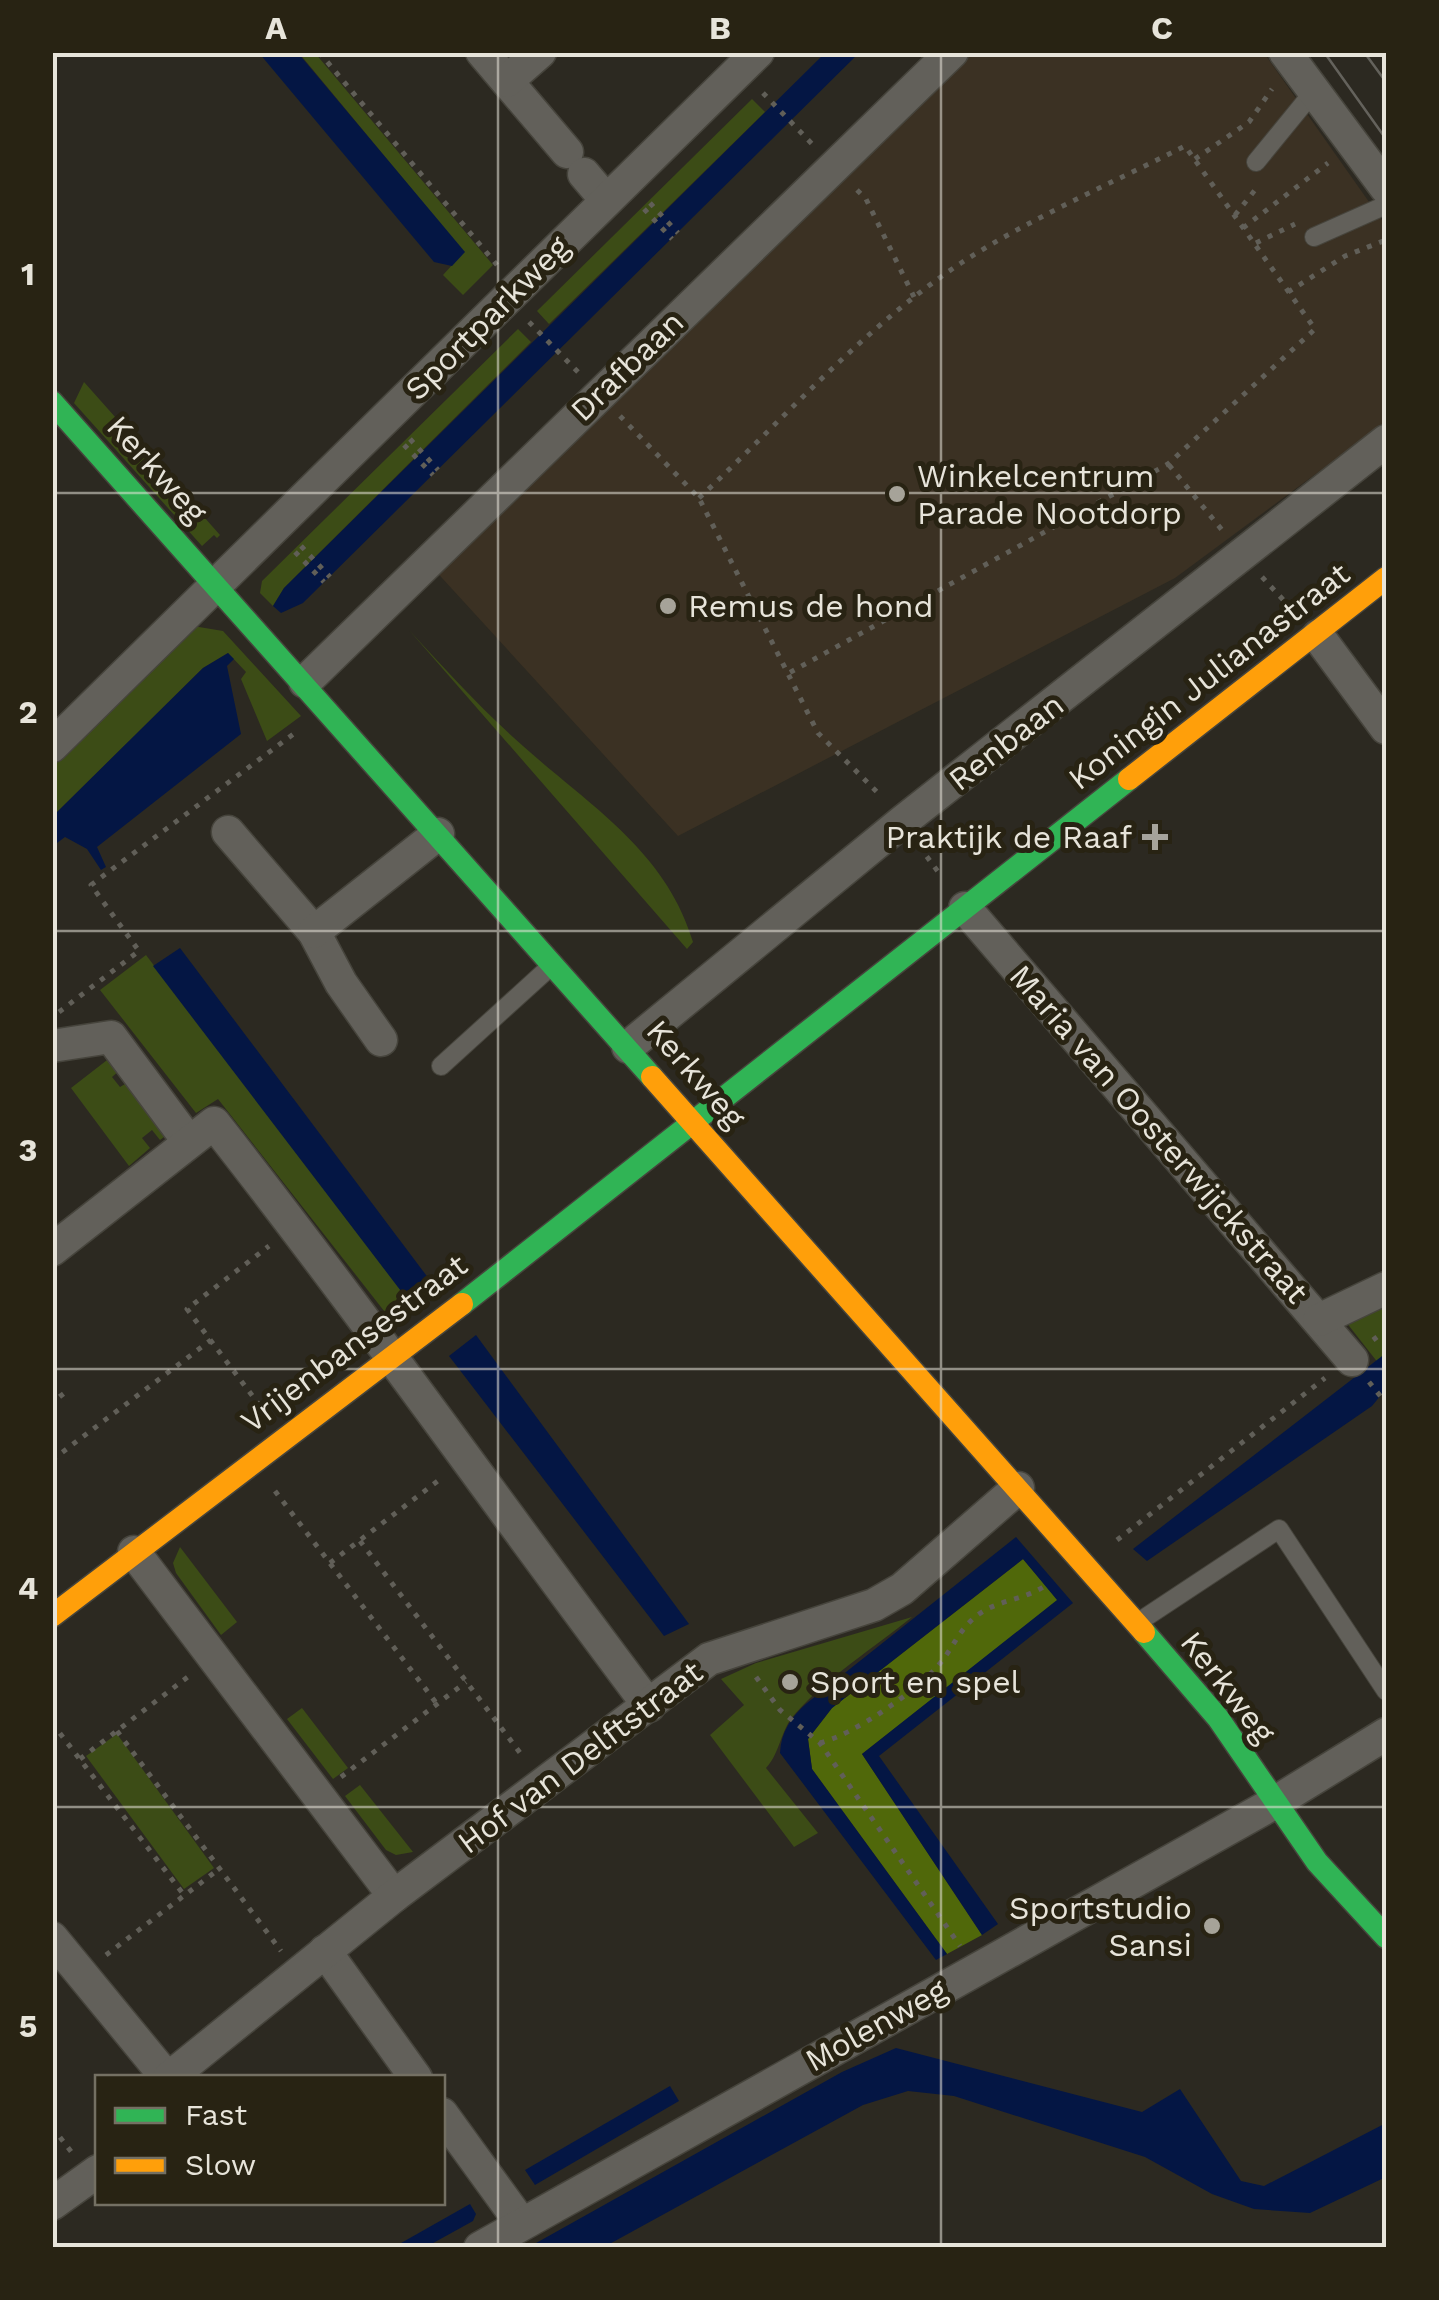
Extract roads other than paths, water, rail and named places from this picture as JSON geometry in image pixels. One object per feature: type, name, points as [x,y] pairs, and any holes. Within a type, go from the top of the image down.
[{"type":"street","points":[[482,52],[606,200]]},
{"type":"street","points":[[507,81],[540,52]]},
{"type":"street","name":"Sportparkweg","points":[[52,746],[758,52]]},
{"type":"street","name":"Drafbaan","points":[[305,682],[952,52]]},
{"type":"street","points":[[1285,52],[1386,188]]},
{"type":"street","name":"Kerkweg","points":[[52,402],[628,1046],[1218,1718],[1317,1862],[1386,1937]]},
{"type":"street","name":"Renbaan","points":[[628,1046],[902,822],[1386,441]]},
{"type":"street","name":"Koningin Julianastraat","points":[[692,1119],[1318,636],[1386,578]]},
{"type":"street","points":[[1318,636],[1386,728]]},
{"type":"street","points":[[228,832],[314,932],[341,983],[381,1040]]},
{"type":"street","points":[[314,932],[438,834]]},
{"type":"street","name":"Maria van Oosterwijckstraat","points":[[965,908],[1351,1359]]},
{"type":"street","points":[[52,1046],[111,1037],[296,1226],[396,1357],[465,1461],[650,1706]]},
{"type":"street","name":"Vrijenbansestraat","points":[[57,1603],[134,1552],[283,1436],[396,1357],[692,1119]]},
{"type":"street","points":[[52,1250],[201,1132]]},
{"type":"street","points":[[1319,1320],[1386,1288]]},
{"type":"street","name":"Hof van Delftstraat","points":[[172,2075],[394,1896],[709,1659],[874,1605],[902,1590],[1018,1488]]},
{"type":"street","points":[[134,1552],[394,1896]]},
{"type":"street","name":"Molenweg","points":[[480,2248],[1274,1804],[1386,1734]]},
{"type":"street","points":[[52,1938],[166,2075]]},
{"type":"street","points":[[325,1951],[414,2075]]},
{"type":"street","points":[[445,2118],[522,2223]]},
{"type":"street","points":[[52,2204],[95,2172]]},
{"type":"lane","points":[[1256,162],[1314,91]]},
{"type":"lane","points":[[1314,237],[1386,205]]},
{"type":"lane","points":[[441,1066],[554,963]]},
{"type":"lane","points":[[1136,1624],[1279,1529],[1386,1691]]},
{"type":"water","points":[[259,53],[298,53],[465,252],[452,266],[434,262]]},
{"type":"water","points":[[825,53],[859,53],[303,603],[281,613],[273,606],[284,588]]},
{"type":"water","points":[[228,653],[234,659],[227,666],[241,734],[97,847],[106,867],[101,870],[87,849],[65,837],[53,846],[53,816],[203,668]]},
{"type":"water","points":[[180,948],[432,1283],[407,1299],[153,966]]},
{"type":"water","points":[[476,1335],[689,1624],[664,1636],[449,1356]]},
{"type":"water","points":[[1386,1353],[1386,1389],[1372,1406],[1147,1561],[1133,1549]]},
{"type":"water","points":[[1016,1537],[1073,1603],[879,1756],[998,1924],[982,1935],[862,1754],[1057,1600],[1023,1559],[832,1708],[808,1739],[812,1769],[947,1954],[936,1960],[780,1753],[782,1738],[807,1703]]},
{"type":"water","points":[[896,2048],[1142,2112],[1180,2089],[1241,2181],[1264,2186],[1386,2123],[1386,2177],[1310,2213],[1254,2209],[1212,2194],[1145,2157],[954,2096],[908,2091],[863,2105],[604,2247],[529,2247],[842,2072]]},
{"type":"water","points":[[670,2086],[679,2101],[535,2185],[525,2170]]},
{"type":"water","points":[[470,2204],[476,2214],[473,2221],[426,2247],[394,2247]]},
{"type":"tram line","points":[[1324,52],[1386,139]]},
{"type":"tram line","points":[[1364,52],[1386,82]]},
{"type":"place","name":"Winkelcentrum Parade Nootdorp","points":[[897,494]]},
{"type":"place","name":"Remus de hond","points":[[668,606]]},
{"type":"place","name":"Praktijk de Raaf","points":[[1155,837]]},
{"type":"place","name":"Sport en spel","points":[[790,1682]]},
{"type":"place","name":"Sportstudio Sansi","points":[[1212,1926]]}]
